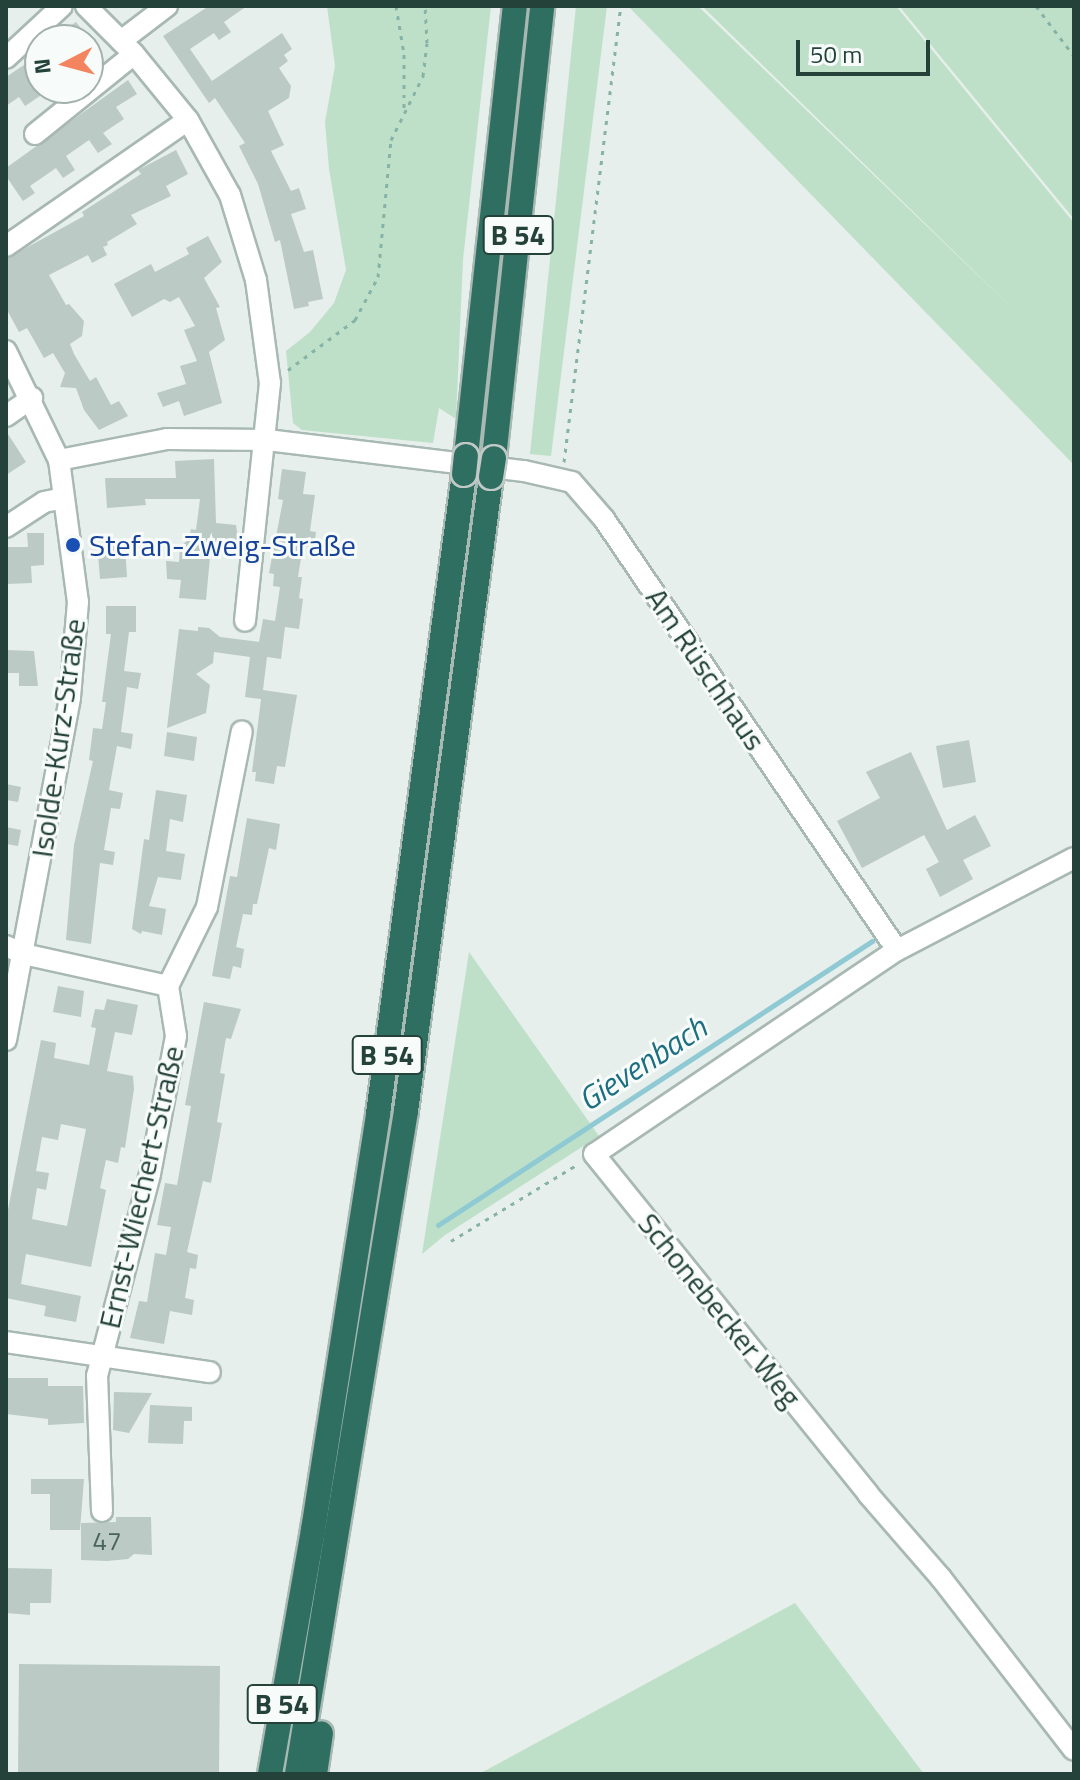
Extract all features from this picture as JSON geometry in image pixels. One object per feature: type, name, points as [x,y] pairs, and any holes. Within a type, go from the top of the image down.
[{"type":"highway","name":"B 54","points":[[270,1774],[310,1545],[378,1114],[465,465],[515,6]]},
{"type":"highway","name":"B 54","points":[[297,1774],[350,1470],[421,1013],[492,467],[542,8]]},
{"type":"highway","points":[[315,1774],[353,1548],[350,1470]]},
{"type":"street","points":[[6,58],[62,6]]},
{"type":"street","points":[[86,6],[128,47],[188,120],[234,209],[256,280],[270,383],[267,440],[245,621]]},
{"type":"street","points":[[35,134],[167,6]]},
{"type":"street","points":[[6,246],[188,120]]},
{"type":"street","name":"Isolde-Kurz-Straße","points":[[6,351],[32,398],[59,460],[78,602],[70,698],[14,950],[6,1040]]},
{"type":"street","points":[[6,416],[32,398]]},
{"type":"street","name":"Am Rüschhaus","points":[[59,460],[167,439],[267,440],[558,477],[572,482],[598,510],[897,950]]},
{"type":"street","points":[[6,527],[44,502],[64,498]]},
{"type":"street","points":[[14,950],[168,986],[207,907],[242,731]]},
{"type":"street","points":[[594,1154],[897,950],[1074,858]]},
{"type":"street","name":"Ernst-Wiechert-Straße","points":[[102,1511],[97,1376],[150,1174],[176,1036],[168,986]]},
{"type":"street","name":"Schonebecker Weg","points":[[594,1154],[858,1482],[941,1578],[1074,1750]]},
{"type":"street","points":[[6,1342],[210,1372]]},
{"type":"path","points":[[396,6],[404,54],[404,108]]},
{"type":"path","points":[[270,383],[348,326],[372,293],[383,255],[391,140],[404,108],[423,76],[427,43],[425,6]]},
{"type":"path","points":[[558,477],[571,425],[621,6]]},
{"type":"path","points":[[1036,6],[1074,56]]},
{"type":"path","points":[[451,1241],[594,1154]]},
{"type":"green space","points":[[327,6],[491,6],[463,260],[456,419],[439,408],[433,443],[302,430],[293,423],[286,351],[310,332],[334,303],[346,270],[329,169],[325,122],[335,66]]},
{"type":"green space","points":[[576,6],[607,6],[551,456],[530,454]]},
{"type":"green space","points":[[628,6],[698,6],[1015,311],[702,6],[896,6],[1074,223],[1074,465]]},
{"type":"green space","points":[[899,6],[1074,6],[1074,219]]},
{"type":"green space","points":[[469,952],[599,1136],[445,1235],[422,1254]]},
{"type":"green space","points":[[795,1603],[924,1774],[479,1774]]},
{"type":"building","points":[[209,6],[247,6],[224,22],[231,32],[219,40],[214,33],[190,49],[212,81],[282,33],[292,49],[284,55],[288,61],[279,68],[291,86],[289,98],[268,111],[284,145],[271,151],[291,191],[299,188],[306,209],[291,214],[304,252],[313,250],[323,299],[308,302],[309,306],[294,309],[280,240],[275,242],[258,184],[239,146],[245,143],[215,98],[209,103],[163,36]]},
{"type":"building","points":[[24,65],[24,104],[28,104],[25,106],[19,97],[6,106],[6,77]]},
{"type":"building","points":[[128,80],[137,94],[116,107],[124,119],[103,133],[112,144],[98,153],[89,140],[66,156],[75,170],[63,178],[56,168],[30,186],[35,193],[23,201],[6,176],[6,168],[95,104],[104,104],[104,97]]},
{"type":"building","points":[[176,150],[188,174],[166,186],[171,196],[131,215],[137,224],[107,242],[108,245],[103,247],[107,255],[92,263],[88,255],[49,275],[66,305],[69,304],[84,321],[82,336],[70,344],[74,354],[90,381],[96,377],[111,405],[119,401],[128,416],[99,430],[84,410],[76,388],[60,387],[65,373],[53,353],[44,358],[27,328],[19,332],[6,308],[6,259],[84,216],[82,212],[141,174],[138,170]]},
{"type":"building","points":[[208,236],[222,262],[204,278],[220,307],[216,308],[225,340],[209,352],[222,403],[184,416],[179,401],[163,407],[157,393],[186,384],[180,366],[197,361],[184,330],[195,326],[179,297],[170,302],[164,299],[132,317],[114,284],[151,264],[155,272],[189,254],[186,248]]},
{"type":"building","points":[[6,431],[26,462],[6,475]]},
{"type":"building","points":[[214,459],[216,523],[236,525],[238,538],[233,550],[218,549],[217,558],[210,557],[206,600],[179,598],[181,580],[167,579],[166,561],[179,562],[180,547],[189,539],[191,529],[196,530],[200,499],[145,499],[146,505],[107,508],[105,478],[176,478],[175,461]]},
{"type":"building","points":[[282,469],[306,472],[303,494],[315,495],[310,531],[316,532],[314,548],[303,546],[298,577],[302,577],[299,598],[303,599],[299,629],[285,627],[281,659],[267,657],[263,690],[297,695],[285,767],[277,766],[274,784],[255,781],[256,772],[252,772],[261,699],[245,697],[250,657],[214,652],[213,663],[196,674],[210,685],[206,713],[167,728],[179,629],[198,631],[198,627],[209,628],[220,637],[259,642],[263,619],[275,621],[280,587],[273,586],[274,574],[269,573],[283,500],[278,499]]},
{"type":"building","points":[[27,533],[44,533],[44,565],[31,566],[32,583],[6,584],[6,547],[28,547]]},
{"type":"building","points":[[125,544],[127,577],[100,579],[98,554],[110,553],[109,545]]},
{"type":"building","points":[[106,606],[136,606],[136,632],[129,632],[124,671],[141,673],[138,689],[127,687],[121,732],[133,734],[131,749],[117,746],[109,790],[123,793],[120,809],[111,808],[104,850],[115,852],[113,865],[100,863],[91,944],[66,940],[74,845],[93,761],[89,760],[93,728],[102,729],[106,702],[102,702],[111,634],[106,634]]},
{"type":"building","points":[[6,650],[34,651],[38,686],[19,686],[19,673],[6,673]]},
{"type":"building","points":[[167,732],[197,737],[194,761],[164,756]]},
{"type":"building","points":[[969,740],[976,782],[943,788],[936,746]]},
{"type":"building","points":[[911,752],[947,830],[975,815],[991,846],[963,860],[973,879],[940,897],[926,869],[939,862],[924,835],[862,868],[837,821],[880,798],[866,772]]},
{"type":"building","points":[[6,784],[21,787],[18,802],[6,800]]},
{"type":"building","points":[[156,790],[187,795],[183,822],[170,819],[166,851],[185,854],[181,880],[158,877],[149,906],[166,909],[162,935],[142,931],[141,934],[132,929],[144,839],[149,840]]},
{"type":"building","points":[[247,818],[280,824],[276,850],[269,848],[257,904],[253,904],[252,915],[243,914],[236,947],[244,949],[241,968],[233,966],[230,979],[212,976],[230,876],[237,877]]},
{"type":"building","points":[[6,827],[21,830],[18,846],[6,844]]},
{"type":"building","points":[[58,986],[84,991],[81,1017],[53,1012]]},
{"type":"building","points":[[107,999],[138,1005],[132,1035],[115,1032],[107,1071],[133,1076],[134,1089],[125,1148],[121,1147],[118,1163],[106,1160],[100,1188],[106,1190],[91,1267],[26,1254],[21,1284],[81,1296],[76,1322],[44,1316],[46,1306],[6,1298],[6,1220],[41,1040],[56,1043],[54,1058],[89,1065],[96,1028],[91,1027],[95,1009],[104,1010]],"holes":[[[61,1124],[86,1129],[67,1226],[32,1219],[37,1188],[46,1190],[49,1173],[36,1171],[42,1137],[58,1140]]]},
{"type":"building","points":[[204,1002],[241,1009],[231,1039],[226,1038],[220,1073],[225,1074],[217,1122],[222,1123],[211,1183],[203,1181],[187,1252],[198,1255],[196,1269],[190,1268],[185,1298],[194,1300],[192,1315],[170,1311],[164,1344],[130,1338],[139,1301],[147,1302],[155,1253],[166,1255],[171,1227],[157,1225],[165,1183],[177,1185],[191,1106],[185,1105]]},
{"type":"building","points":[[6,1378],[48,1378],[48,1386],[83,1386],[84,1423],[48,1425],[48,1419],[6,1414]]},
{"type":"building","points":[[114,1392],[152,1393],[129,1433],[113,1430]]},
{"type":"building","points":[[150,1405],[192,1407],[192,1421],[184,1421],[183,1444],[148,1443]]},
{"type":"building","points":[[31,1479],[84,1479],[80,1530],[50,1530],[50,1494],[31,1494]]},
{"type":"building","points":[[116,1517],[151,1517],[152,1555],[134,1554],[128,1559],[107,1561],[81,1560],[81,1523],[116,1522]]},
{"type":"building","points":[[6,1568],[52,1569],[51,1603],[30,1603],[30,1615],[6,1613]]},
{"type":"building","points":[[19,1664],[220,1666],[219,1774],[18,1774]]},
{"type":"waterway","name":"Gievenbach","points":[[438,1225],[872,941]]},
{"type":"place","name":"Stefan-Zweig-Straße","points":[[73,545]]}]
